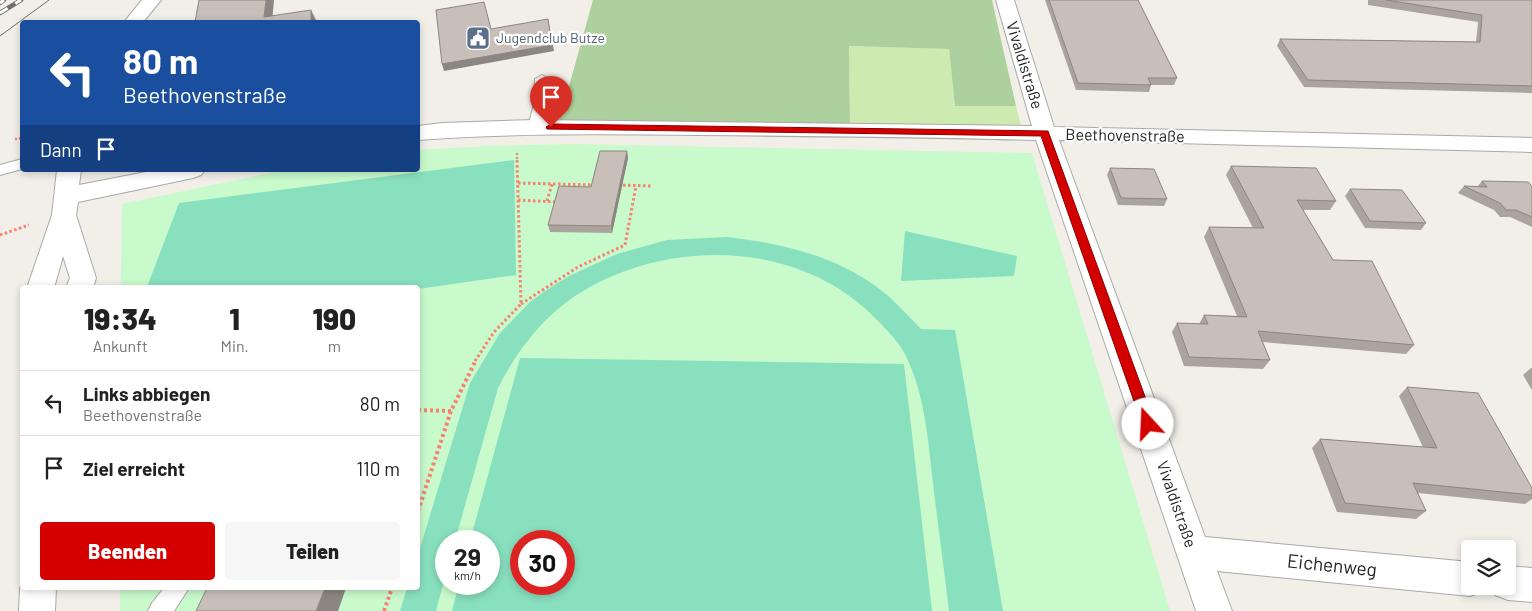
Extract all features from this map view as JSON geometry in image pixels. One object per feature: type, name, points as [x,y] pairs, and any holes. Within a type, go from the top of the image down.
[{"type":"street","points":[[135,20],[152,0]]},
{"type":"street","name":"Vivaldistraße","points":[[1005,0],[1045,133],[1214,611]]},
{"type":"street","name":"Beethovenstraße","points":[[420,133],[442,130],[527,127],[1045,133],[1532,145]]},
{"type":"street","points":[[41,285],[65,205],[69,172]]},
{"type":"street","points":[[65,205],[186,172]]},
{"type":"street","points":[[65,205],[83,278],[80,285]]},
{"type":"street","name":"Eichenweg","points":[[1194,552],[1461,578]]},
{"type":"street","points":[[1516,583],[1532,585]]},
{"type":"street","points":[[37,611],[38,590]]},
{"type":"lane","points":[[527,127],[540,108],[542,79]]},
{"type":"lane","points":[[0,170],[20,165]]},
{"type":"lane","points":[[160,611],[176,590]]},
{"type":"path","points":[[521,304],[518,183],[527,127]]},
{"type":"path","points":[[518,183],[599,185]]},
{"type":"path","points":[[547,201],[552,184]]},
{"type":"path","points":[[618,185],[652,186]]},
{"type":"path","points":[[420,505],[451,411],[478,356],[494,332],[521,304],[578,267],[625,245],[636,186]]},
{"type":"path","points":[[518,200],[559,202]]},
{"type":"path","points":[[420,410],[451,411]]},
{"type":"path","points":[[384,611],[391,590]]},
{"type":"green space","points":[[593,0],[992,0],[1016,106],[955,106],[949,49],[849,46],[850,125],[559,122]]},
{"type":"green space","points":[[849,46],[949,49],[955,106],[1016,106],[1022,130],[850,125]]},
{"type":"green space","points":[[573,144],[1032,153],[1170,611],[120,611],[120,590],[420,590],[420,285],[121,285],[122,204],[274,172],[420,172],[420,150],[485,146]]},
{"type":"green space","points":[[514,160],[516,275],[420,289],[420,285],[148,285],[179,203]]},
{"type":"green space","points":[[905,231],[1017,256],[1014,276],[901,281]]},
{"type":"green space","points":[[727,237],[785,247],[822,258],[857,274],[893,300],[921,329],[955,330],[1003,611],[949,611],[925,417],[912,369],[897,342],[868,311],[837,287],[802,270],[764,260],[725,255],[685,257],[647,264],[609,277],[575,296],[541,325],[513,361],[498,388],[458,530],[435,530],[435,595],[440,595],[436,611],[400,611],[406,590],[420,590],[420,548],[470,383],[500,333],[530,302],[548,289],[571,275],[617,254],[667,240]]},
{"type":"green space","points":[[520,358],[904,364],[932,611],[452,611],[456,595],[500,595],[500,530],[473,530]]},
{"type":"building","points":[[199,0],[266,0],[264,17],[311,10],[311,20],[195,20]]},
{"type":"building","points":[[1049,0],[1138,0],[1177,78],[1148,78],[1151,85],[1078,83]]},
{"type":"building","points":[[1386,0],[1532,0],[1532,86],[1308,80],[1280,39],[1480,42],[1482,15]]},
{"type":"building","points":[[484,2],[491,29],[548,19],[552,45],[442,64],[436,10]]},
{"type":"building","points":[[600,151],[627,151],[611,226],[548,225],[559,186],[591,187]]},
{"type":"building","points":[[1231,166],[1316,168],[1336,201],[1297,200],[1333,260],[1372,261],[1414,345],[1258,331],[1270,360],[1189,357],[1177,323],[1208,324],[1204,315],[1247,317],[1209,227],[1264,228]]},
{"type":"building","points":[[1110,168],[1154,169],[1167,199],[1121,198]]},
{"type":"building","points":[[1482,181],[1528,182],[1532,186],[1532,217],[1516,210],[1506,210],[1500,203],[1464,186],[1487,187]]},
{"type":"building","points":[[1350,189],[1402,190],[1426,223],[1370,221]]},
{"type":"building","points":[[1407,387],[1478,393],[1532,488],[1532,495],[1413,483],[1426,511],[1345,503],[1320,439],[1437,448]]},
{"type":"building","points":[[206,590],[324,590],[316,611],[196,611]]},
{"type":"tram line","points":[[22,20],[49,0]]},
{"type":"tram line","points":[[0,36],[20,21]]},
{"type":"railway","points":[[0,3],[4,0]]},
{"type":"railway","points":[[0,13],[21,0]]},
{"type":"place","name":"Jugendclub Butze","points":[[478,38]]},
{"type":"route","points":[[551,127],[1045,133],[1148,424]]}]
